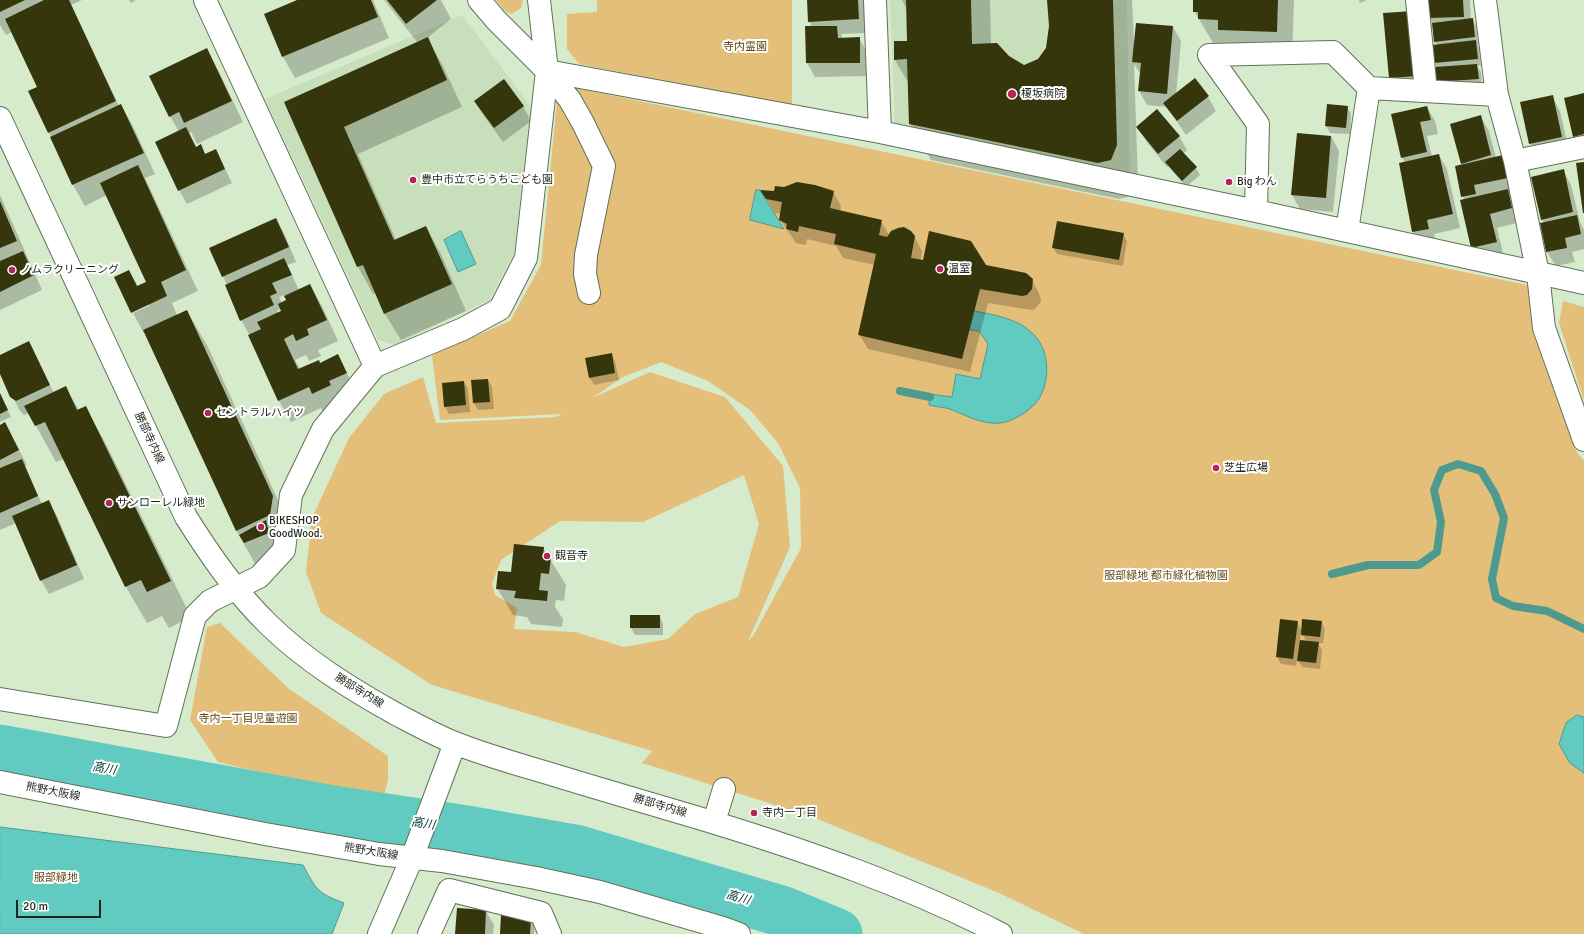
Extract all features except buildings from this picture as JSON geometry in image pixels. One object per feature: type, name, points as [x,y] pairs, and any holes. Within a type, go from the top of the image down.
[{"type":"street","points":[[206,0],[375,366]]},
{"type":"street","points":[[479,0],[496,20],[547,71],[570,100],[604,166],[586,255],[585,274],[589,294]]},
{"type":"street","points":[[0,699],[166,726],[195,616],[210,601],[259,576],[284,550],[291,495],[323,429],[375,366],[464,328],[500,309],[526,258],[547,71],[539,0]]},
{"type":"street","points":[[875,0],[880,132]]},
{"type":"street","points":[[1417,0],[1426,91]]},
{"type":"street","points":[[1485,0],[1497,95],[1515,161],[1538,274],[1544,328],[1584,440]]},
{"type":"street","points":[[1256,211],[1258,124],[1209,55],[1333,52],[1369,88],[1497,95]]},
{"type":"street","points":[[547,71],[880,132],[1256,211],[1584,283]]},
{"type":"street","points":[[1347,231],[1369,88]]},
{"type":"street","name":"勝部寺内線","points":[[0,118],[186,517],[212,558],[236,588],[269,625],[312,661],[364,697],[455,743],[496,758],[714,822],[854,870],[969,918],[1002,934]]},
{"type":"street","points":[[1515,161],[1584,147]]},
{"type":"street","points":[[379,934],[412,858],[455,743]]},
{"type":"street","name":"熊野大阪線","points":[[0,782],[264,834],[412,858],[442,860],[536,878],[600,892],[739,934]]},
{"type":"street","points":[[714,822],[724,789]]},
{"type":"street","points":[[429,934],[449,890],[541,913],[550,934]]},
{"type":"shaded area","name":"榎坂病院","points":[[890,0],[1127,0],[1130,174],[895,125]]},
{"type":"shaded area","name":"豊中市立てらうちこども園","points":[[462,15],[531,107],[514,253],[489,300],[395,345],[378,340],[265,99]]},
{"type":"green space","points":[[496,0],[523,0],[521,8],[512,14],[505,11]]},
{"type":"green space","name":"寺内霊園","points":[[597,0],[792,0],[792,105],[579,64],[567,49],[567,14],[597,12]]},
{"type":"green space","name":"服部緑地 都市緑化植物園","points":[[576,88],[1527,285],[1534,336],[1576,451],[1584,461],[1584,934],[1084,934],[997,892],[810,816],[642,763],[652,751],[432,685],[321,613],[306,572],[312,518],[349,438],[384,394],[423,377],[436,423],[556,417],[562,414],[440,420],[432,355],[510,321],[541,265],[557,101]],"holes":[[[661,362],[708,381],[750,410],[778,443],[800,488],[801,548],[753,636],[748,641],[790,547],[783,466],[725,397],[650,372],[592,398],[623,377]],[[744,475],[759,524],[738,597],[695,614],[668,639],[624,647],[575,632],[514,629],[517,608],[495,595],[492,584],[501,560],[560,521],[643,522]]]},
{"type":"green space","points":[[1563,301],[1584,307],[1584,401],[1559,323]]},
{"type":"green space","name":"寺内一丁目児童遊園","points":[[220,623],[289,689],[388,756],[388,779],[384,796],[351,794],[218,762],[190,720],[207,627]]},
{"type":"water","points":[[756,190],[760,190],[784,229],[750,220]]},
{"type":"water","points":[[461,231],[476,264],[458,272],[444,240]]},
{"type":"water","points":[[974,311],[1019,323],[1037,338],[1045,354],[1047,372],[1046,381],[1040,397],[1033,406],[1023,414],[1005,422],[987,422],[974,419],[950,409],[929,405],[930,394],[952,397],[956,374],[980,379],[988,344],[979,331],[970,330]]},
{"type":"water","points":[[1577,715],[1584,717],[1584,773],[1570,763],[1559,744],[1566,723]]},
{"type":"water","name":"服部緑地","points":[[0,827],[303,865],[318,889],[328,896],[344,903],[332,934],[0,934]]},
{"type":"waterway","points":[[900,391],[930,397]]},
{"type":"waterway","points":[[1332,574],[1368,565],[1419,565],[1437,552],[1441,522],[1434,490],[1442,470],[1458,464],[1481,471],[1495,494],[1504,518],[1492,579],[1496,598],[1513,606],[1547,611],[1584,629]]},
{"type":"waterway","name":"高川","points":[[0,750],[339,812],[473,832],[575,850],[784,912],[837,934]]},
{"type":"place","name":"榎坂病院","points":[[1012,94]]},
{"type":"place","name":"豊中市立てらうちこども園","points":[[413,180]]},
{"type":"place","name":"Big わん","points":[[1229,182]]},
{"type":"place","name":"温室","points":[[940,269]]},
{"type":"place","name":"ノムラクリーニング","points":[[12,270]]},
{"type":"place","name":"セントラルハイツ","points":[[208,413]]},
{"type":"place","name":"芝生広場","points":[[1216,468]]},
{"type":"place","name":"サンローレル緑地","points":[[109,503]]},
{"type":"place","name":"BIKESHOP GoodWood.","points":[[261,527]]},
{"type":"place","name":"観音寺","points":[[547,556]]},
{"type":"place","name":"寺内一丁目","points":[[754,813]]}]
